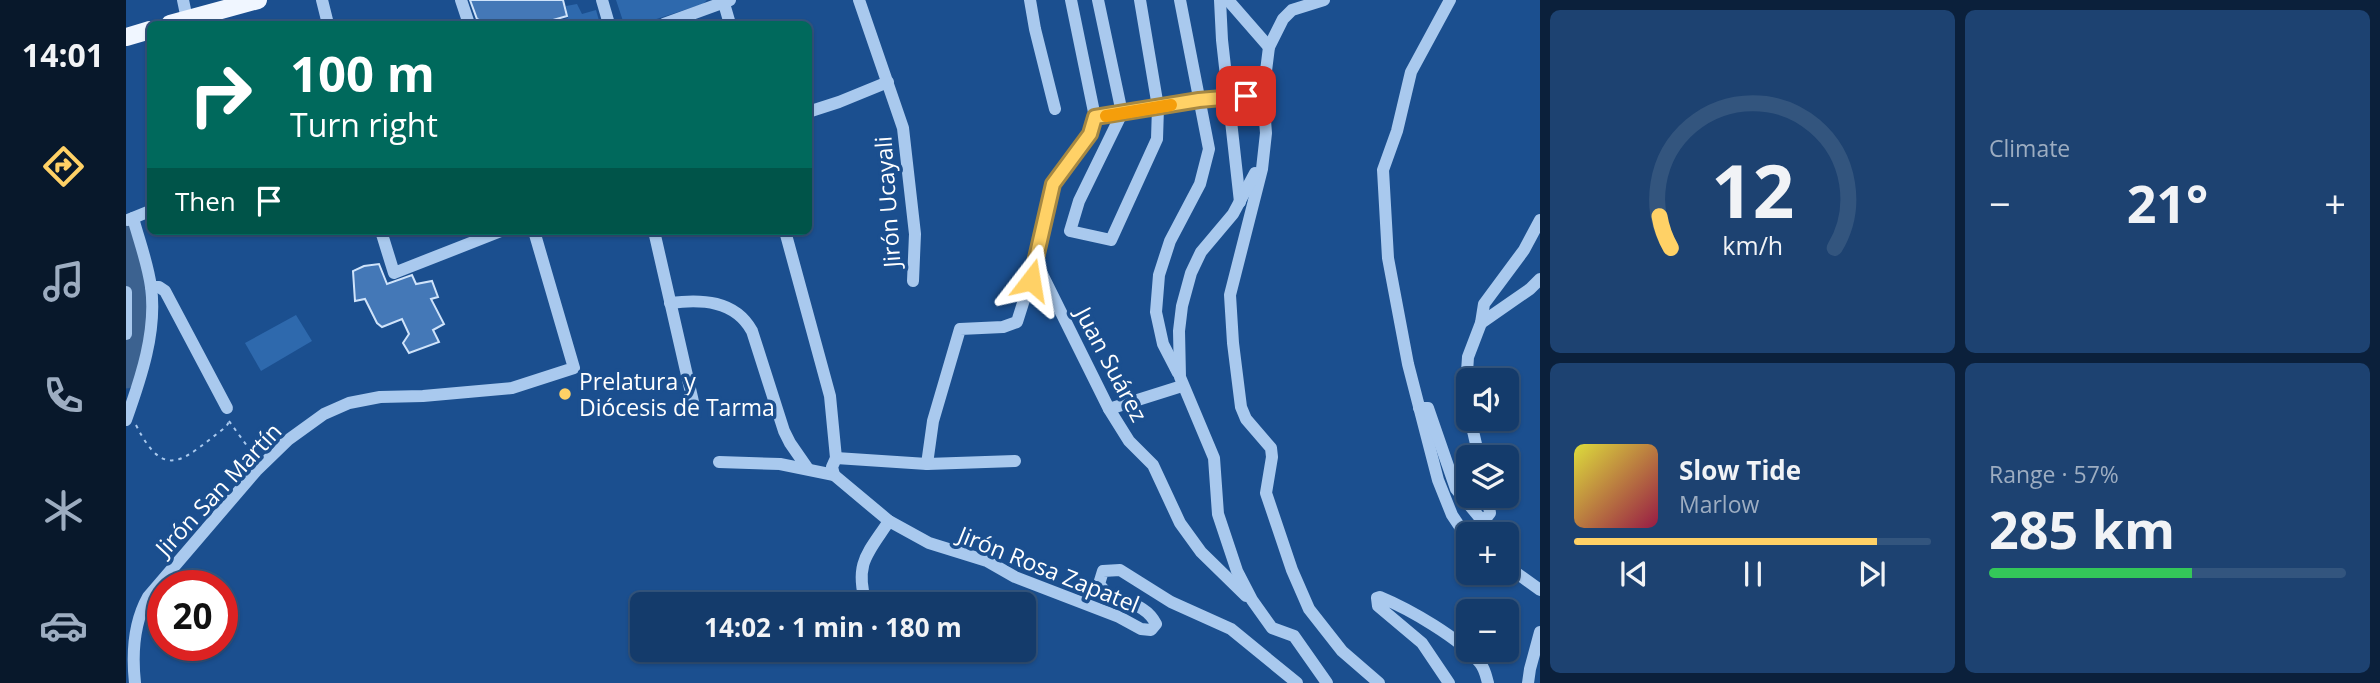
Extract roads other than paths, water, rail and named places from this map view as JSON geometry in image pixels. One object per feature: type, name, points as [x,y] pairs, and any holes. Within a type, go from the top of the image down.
[{"type":"main road","points":[[189,21],[258,0]]},
{"type":"main road","points":[[126,37],[147,31]]},
{"type":"street","points":[[182,21],[183,0]]},
{"type":"street","points":[[322,0],[327,21]]},
{"type":"street","points":[[461,0],[468,21]]},
{"type":"street","points":[[602,0],[608,21]]},
{"type":"street","name":"Jirón Ucayali","points":[[859,0],[903,128],[915,234],[914,281]]},
{"type":"street","points":[[1030,0],[1055,108]]},
{"type":"street","points":[[927,464],[933,421],[961,329],[1003,327],[1017,322],[1036,262],[1053,184],[1090,134],[1095,117],[1072,0]]},
{"type":"street","points":[[1098,0],[1122,113],[1080,201],[1070,231],[1111,240],[1157,139],[1158,107],[1140,0]]},
{"type":"street","points":[[1180,0],[1209,149],[1200,184],[1170,241],[1159,275],[1156,312],[1163,344],[1214,457],[1218,514],[1237,571],[1252,600],[1272,628],[1294,636],[1327,683]]},
{"type":"street","points":[[1220,0],[1240,202]]},
{"type":"street","points":[[1228,0],[1269,47]]},
{"type":"street","points":[[1324,0],[1292,10],[1283,19],[1269,47],[1263,95],[1265,150],[1230,295],[1233,344],[1241,407],[1246,419],[1271,448],[1266,493],[1309,609],[1342,651],[1379,683]]},
{"type":"street","points":[[1450,0],[1411,72],[1397,131],[1383,170],[1388,258],[1408,363],[1438,480],[1457,522]]},
{"type":"street","points":[[672,21],[726,1],[729,21]]},
{"type":"street","points":[[812,111],[888,82]]},
{"type":"street","points":[[1095,117],[1199,100],[1263,95]]},
{"type":"street","points":[[1181,381],[1179,331],[1182,306],[1191,273],[1201,251],[1240,202],[1265,150]]},
{"type":"street","points":[[128,415],[149,344],[151,287],[129,219],[147,212]]},
{"type":"street","points":[[1467,368],[1484,304],[1524,250],[1540,220]]},
{"type":"street","points":[[382,235],[394,273],[490,235]]},
{"type":"street","name":"Jirón San Martín","points":[[135,683],[135,642],[141,610],[148,597],[256,471],[288,440],[324,414],[349,402],[380,397],[512,388],[574,368],[535,235]]},
{"type":"street","points":[[654,235],[694,405]]},
{"type":"street","points":[[786,235],[830,396],[834,475]]},
{"type":"street","name":"Juan Suárez","points":[[1036,262],[1109,409],[1129,441],[1153,465],[1180,523],[1201,552],[1252,600]]},
{"type":"street","points":[[1481,323],[1540,279]]},
{"type":"street","points":[[151,287],[159,287],[165,291],[227,408]]},
{"type":"street","points":[[126,292],[126,334]]},
{"type":"street","points":[[670,303],[697,300],[731,309],[746,320],[752,331],[784,431],[808,468]]},
{"type":"street","points":[[1109,409],[1181,381]]},
{"type":"street","points":[[1419,408],[1429,408],[1456,486]]},
{"type":"street","points":[[835,458],[927,464],[1015,460]]},
{"type":"street","name":"Jirón Rosa Zapatel","points":[[719,462],[780,464],[834,475],[889,521],[929,543],[987,561],[1015,577],[1119,617],[1141,629],[1151,630],[1156,624],[1150,614],[1104,592],[1100,584],[1103,571],[1120,570],[1171,601],[1231,629],[1297,683]]},
{"type":"street","points":[[1473,508],[1480,517],[1486,518],[1490,513],[1489,508]]},
{"type":"street","points":[[863,592],[863,561],[889,521]]},
{"type":"street","points":[[1519,575],[1540,590]]},
{"type":"street","points":[[1449,683],[1422,643],[1378,606],[1377,598],[1391,601],[1454,639],[1482,665],[1488,683]]},
{"type":"street","points":[[1528,683],[1540,632]]},
{"type":"waterway","points":[[126,378],[136,323],[135,291],[127,236]]},
{"type":"place","name":"Prelatura y Diócesis de Tarma","points":[[565,394]]}]
